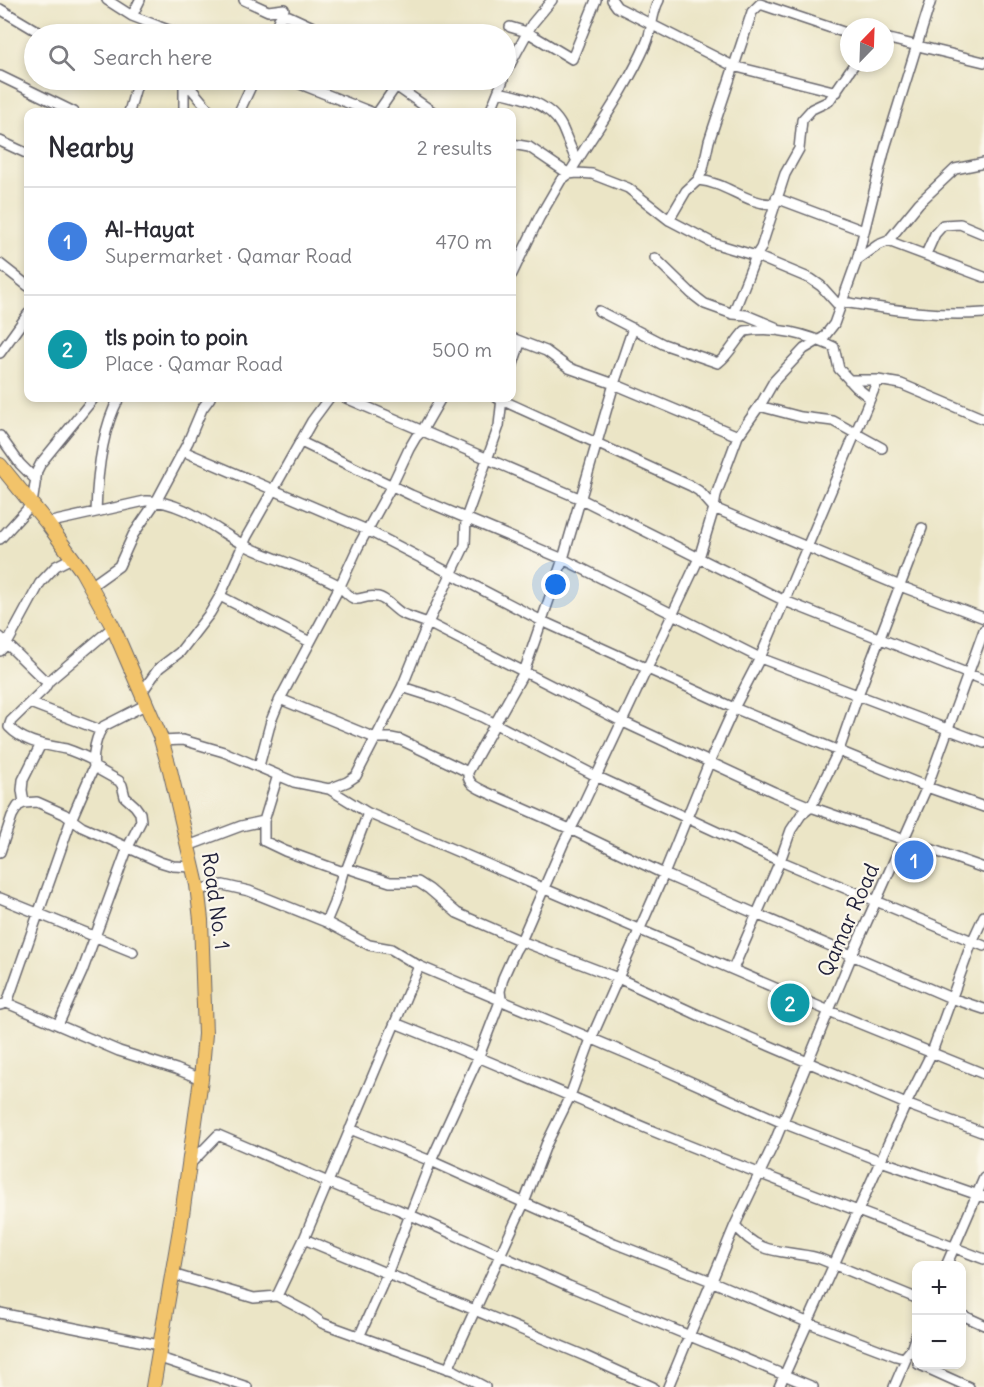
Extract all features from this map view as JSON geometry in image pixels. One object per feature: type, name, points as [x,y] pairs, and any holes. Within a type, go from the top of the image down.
[{"type":"highway","name":"Road No. 1","points":[[0,465],[72,558],[91,586],[113,627],[145,698],[161,741],[197,890],[201,920],[205,1034],[189,1165],[153,1387]]},
{"type":"street","points":[[107,0],[148,24]]},
{"type":"street","points":[[132,16],[140,0]]},
{"type":"street","points":[[244,0],[268,11],[284,8]]},
{"type":"street","points":[[516,53],[527,32],[552,0]]},
{"type":"street","points":[[516,29],[527,32],[572,59],[596,0]]},
{"type":"street","points":[[612,0],[617,7],[733,66],[837,92]]},
{"type":"street","points":[[516,266],[549,200],[561,180],[569,174],[618,96],[647,43],[653,10],[659,0]]},
{"type":"street","points":[[359,1337],[387,1274],[431,1161],[479,1056],[501,999],[503,978],[570,829],[699,558],[716,495],[738,436],[774,381],[804,349],[824,337],[834,324],[857,260],[885,148],[932,0]]},
{"type":"street","points":[[669,220],[686,191],[699,180],[733,66],[752,12],[761,1],[840,31]]},
{"type":"street","points":[[277,24],[284,8]]},
{"type":"street","points":[[284,8],[289,16],[306,24]]},
{"type":"street","points":[[0,9],[25,24]]},
{"type":"street","points":[[894,40],[984,62]]},
{"type":"street","points":[[733,314],[761,248],[785,174],[799,149],[802,120],[805,115],[829,101],[849,72]]},
{"type":"street","points":[[0,76],[24,88]]},
{"type":"street","points":[[29,90],[66,108]]},
{"type":"street","points":[[130,108],[135,90]]},
{"type":"street","points":[[183,90],[184,108]]},
{"type":"street","points":[[192,90],[207,108]]},
{"type":"street","points":[[241,108],[249,90]]},
{"type":"street","points":[[315,90],[361,108]]},
{"type":"street","points":[[380,108],[392,90]]},
{"type":"street","points":[[405,90],[428,108]]},
{"type":"street","points":[[492,108],[498,92],[528,99],[552,113],[561,125],[577,161]]},
{"type":"street","points":[[0,141],[24,152]]},
{"type":"street","points":[[516,145],[529,147],[569,174],[592,174],[628,189],[669,220],[713,243],[756,256],[811,279],[841,305],[956,315],[984,313]]},
{"type":"street","points":[[857,260],[878,245],[888,241],[920,203],[955,169],[984,163]]},
{"type":"street","points":[[699,180],[724,186],[755,202],[775,201],[864,231]]},
{"type":"street","points":[[926,254],[935,234],[943,225],[960,224],[984,234]]},
{"type":"street","points":[[888,241],[984,277]]},
{"type":"street","points":[[656,258],[705,304],[733,314],[746,315],[834,347],[838,369],[870,398]]},
{"type":"street","points":[[0,264],[24,283]]},
{"type":"street","points":[[599,311],[663,344],[718,363],[727,356],[736,340],[745,331],[782,329]]},
{"type":"street","points":[[0,353],[24,320]]},
{"type":"street","points":[[633,328],[614,384],[563,559],[524,672],[468,772],[467,778],[471,785],[664,874],[951,998],[984,1009]]},
{"type":"street","points":[[516,340],[554,355],[568,368],[614,384],[738,436]]},
{"type":"street","points":[[849,380],[878,380],[901,384],[984,419]]},
{"type":"street","points":[[448,1369],[524,1203],[546,1145],[570,1096],[591,1039],[638,929],[664,874],[734,708],[760,658],[785,601],[878,380]]},
{"type":"street","points":[[0,539],[32,504],[41,463],[91,402]]},
{"type":"street","points":[[96,512],[96,489],[113,408],[117,402]]},
{"type":"street","points":[[91,586],[119,566],[133,535],[157,500],[207,402]]},
{"type":"street","points":[[201,1079],[119,1051],[2,1004],[7,996],[93,764],[100,730],[145,698],[159,668],[180,652],[204,621],[220,596],[243,544],[272,491],[326,402]]},
{"type":"street","points":[[355,402],[581,499],[785,601],[984,680]]},
{"type":"street","points":[[259,766],[271,721],[280,699],[412,443],[422,431],[439,402]]},
{"type":"street","points":[[329,789],[356,776],[402,687],[428,623],[465,545],[466,518],[499,426],[500,402]]},
{"type":"street","points":[[509,402],[691,486],[699,491],[714,508],[984,618]]},
{"type":"street","points":[[759,406],[801,417],[833,421],[882,448]]},
{"type":"street","points":[[0,436],[20,464],[36,480]]},
{"type":"street","points":[[301,441],[411,495],[563,559],[760,658],[984,743]]},
{"type":"street","points":[[183,451],[367,530],[542,621],[734,708],[984,807]]},
{"type":"street","points":[[47,523],[157,500],[182,510],[243,544],[340,586],[349,596],[357,600],[378,597],[400,612],[428,623],[621,721],[710,763],[811,807],[984,868]]},
{"type":"street","points":[[733,969],[795,824],[811,807],[839,750],[922,528]]},
{"type":"street","points":[[49,681],[43,679],[2,644],[40,583],[56,566],[72,558]]},
{"type":"street","points":[[220,596],[310,642]]},
{"type":"street","points":[[58,1025],[96,936],[128,847],[141,821],[140,813],[125,797],[119,781],[68,750],[41,744],[19,735],[9,727],[11,721],[30,704],[49,681],[113,627]]},
{"type":"street","name":"Qamar Road","points":[[668,1387],[735,1225],[783,1123],[852,955],[927,786],[984,630]]},
{"type":"street","points":[[402,687],[465,709],[686,819],[984,946]]},
{"type":"street","points":[[280,699],[375,738],[396,739],[468,772]]},
{"type":"street","points":[[30,704],[100,730]]},
{"type":"street","points":[[161,741],[192,742],[237,756],[294,782],[329,789],[368,813],[829,1011],[984,1074]]},
{"type":"street","points":[[24,803],[21,790],[23,780],[41,744]]},
{"type":"street","points":[[278,775],[264,821],[264,841],[271,845],[345,870],[390,882],[418,882],[457,913],[521,941],[618,978],[807,1063],[984,1133]]},
{"type":"street","points":[[0,852],[12,816],[18,806],[37,802],[64,814],[97,835],[173,866],[193,867]]},
{"type":"street","points":[[326,922],[368,813]]},
{"type":"street","points":[[188,846],[241,826],[264,821]]},
{"type":"street","points":[[197,890],[223,885],[249,891],[326,922],[369,945],[391,949],[418,966],[501,999],[783,1123],[980,1196]]},
{"type":"street","points":[[0,897],[133,952]]},
{"type":"street","points":[[779,1387],[783,1373],[809,1323],[832,1265],[932,1052],[972,942],[984,916]]},
{"type":"street","points":[[277,1296],[304,1239],[418,966]]},
{"type":"street","points":[[395,1023],[759,1174],[984,1259]]},
{"type":"street","points":[[350,1129],[431,1161],[614,1243],[809,1323],[912,1362]]},
{"type":"street","points":[[189,1165],[218,1135],[327,1182],[410,1214],[689,1337],[813,1387]]},
{"type":"street","points":[[948,1261],[980,1196],[984,1178]]},
{"type":"street","points":[[735,1225],[746,1238],[760,1247],[818,1258],[912,1296]]},
{"type":"street","points":[[304,1239],[585,1356],[653,1387]]},
{"type":"street","points":[[172,1274],[254,1298],[267,1295],[277,1296],[307,1312],[321,1323],[448,1369],[485,1387]]},
{"type":"street","points":[[0,1313],[158,1351],[247,1387]]},
{"type":"street","points":[[966,1317],[984,1324]]},
{"type":"street","points":[[894,1387],[905,1358],[912,1347]]},
{"type":"street","points":[[928,1369],[969,1387]]},
{"type":"place","name":"Al-Hayat","points":[[914,860]]},
{"type":"place","name":"tls poin to poin","points":[[790,1003]]}]
